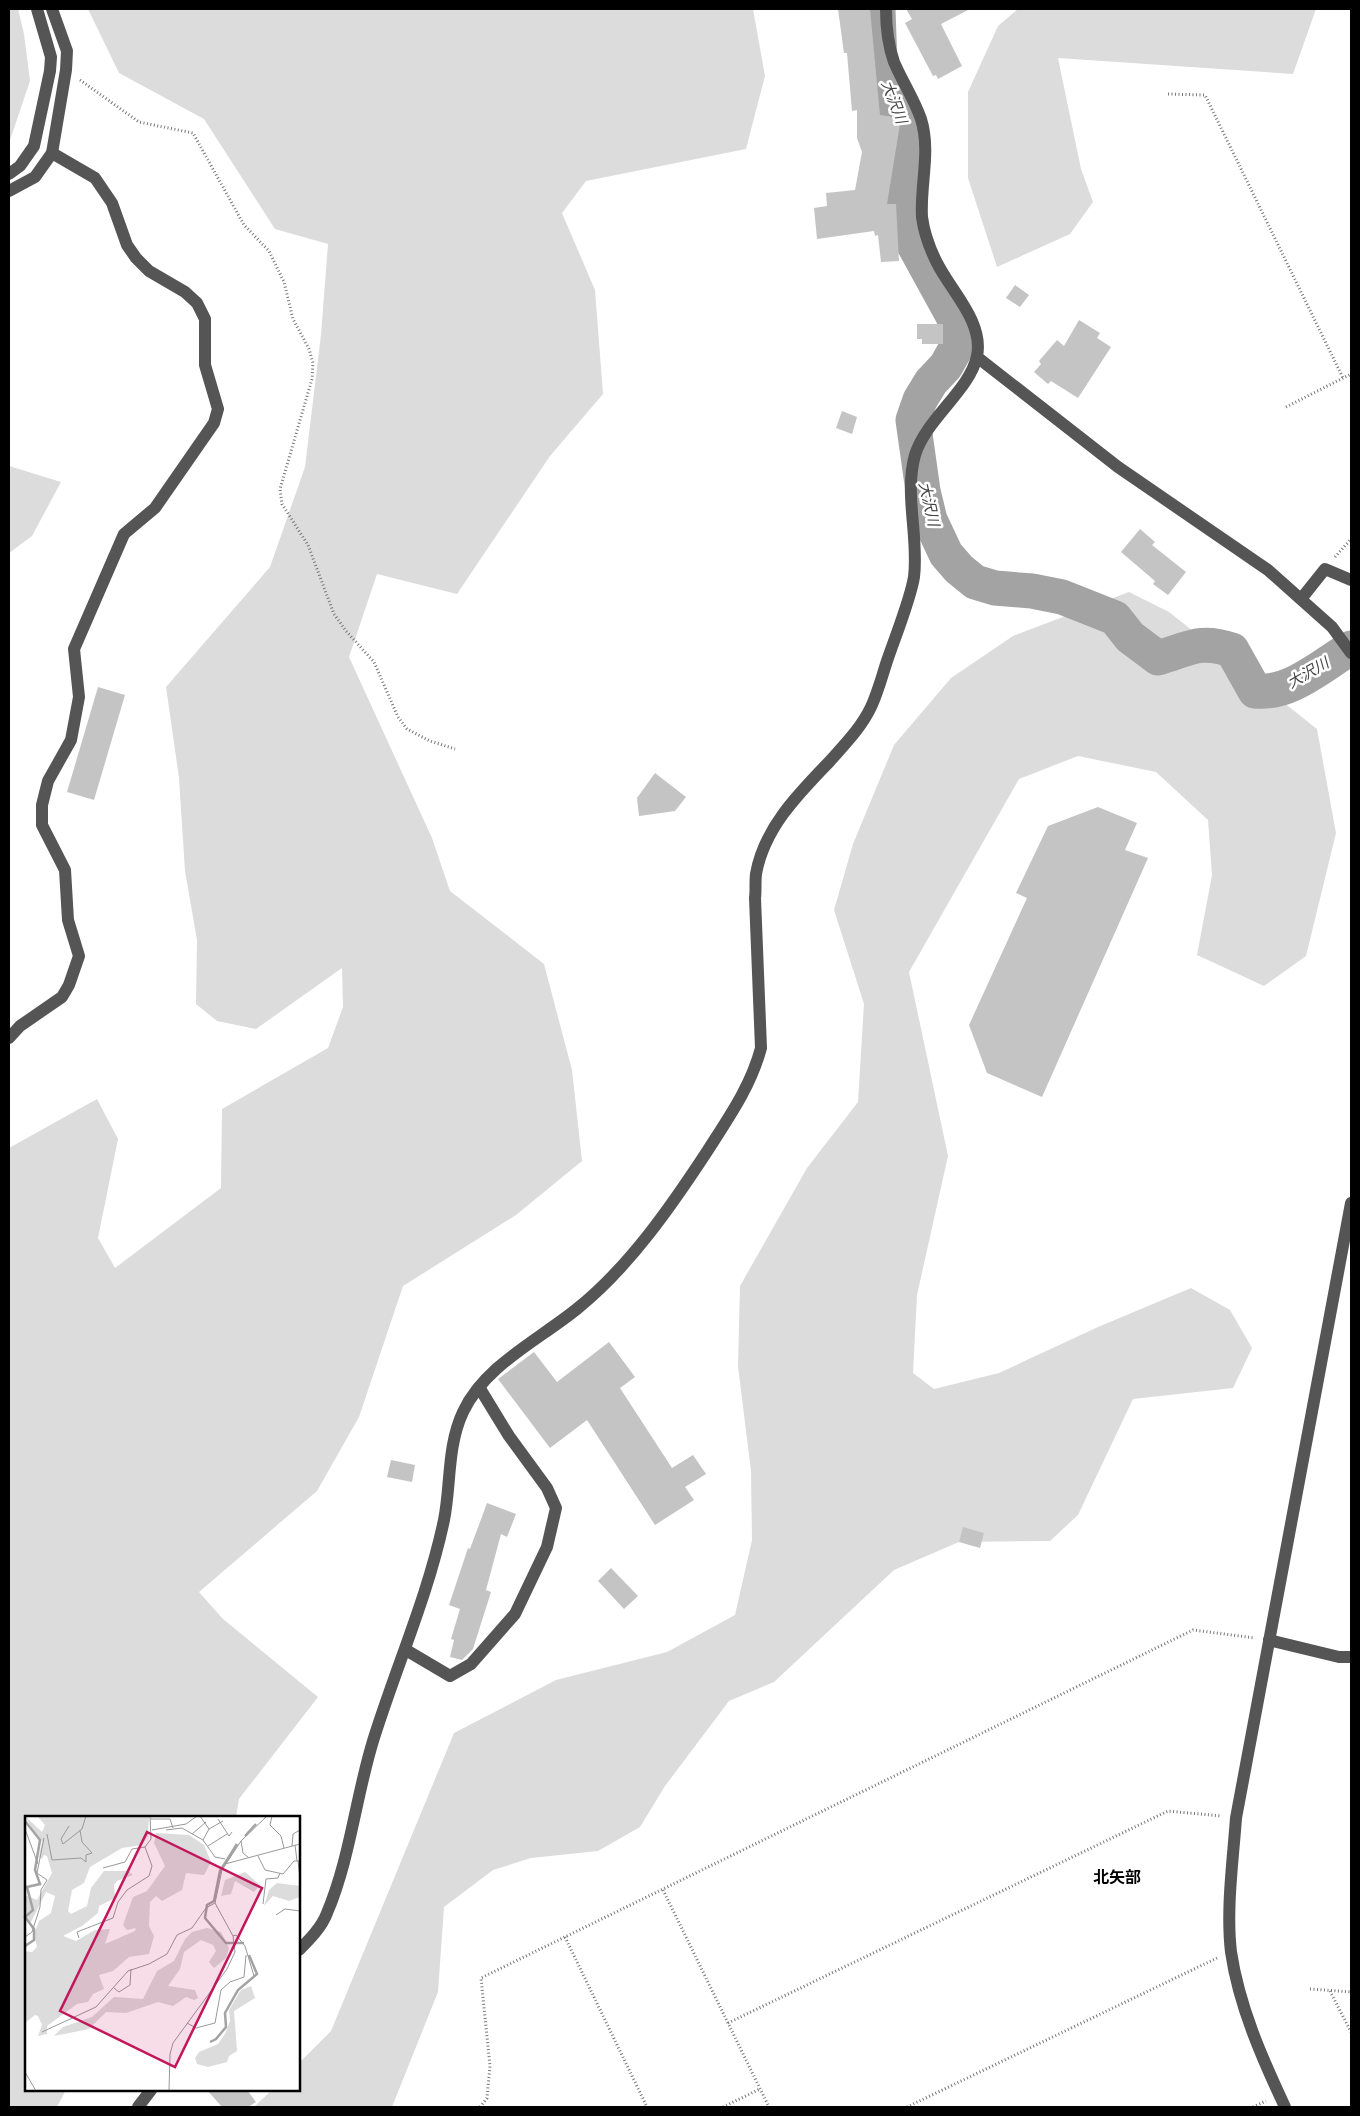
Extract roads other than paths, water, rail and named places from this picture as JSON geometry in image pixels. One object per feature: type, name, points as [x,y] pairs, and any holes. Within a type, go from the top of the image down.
[{"type":"street","points":[[9,174],[20,166],[34,146],[50,71],[51,57],[36,9]]},
{"type":"street","points":[[9,191],[35,177],[52,153],[66,70],[67,51],[52,9]]},
{"type":"street","points":[[300,1949],[310,1939],[327,1915],[373,1742],[406,1650],[433,1566],[444,1519],[454,1438],[462,1414],[483,1380],[580,1306],[631,1256],[681,1191],[746,1089],[756,1068],[761,1048],[755,898],[756,874],[763,851],[773,829],[790,805],[862,725],[872,704],[914,577],[912,486],[916,454],[926,433],[965,381],[977,357],[978,344],[974,327],[938,265],[927,238],[922,217],[925,148],[921,120],[894,62],[890,46],[886,9]]},
{"type":"street","points":[[9,1038],[20,1026],[62,997],[69,985],[79,956],[68,920],[65,870],[42,825],[42,805],[48,781],[71,740],[79,697],[74,649],[124,534],[155,508],[214,423],[218,409],[205,365],[205,319],[197,304],[185,292],[149,271],[136,258],[127,245],[112,203],[95,178],[52,153]]},
{"type":"street","points":[[977,357],[1118,467],[1268,570],[1332,627],[1351,653]]},
{"type":"street","points":[[1301,599],[1325,569],[1351,580]]},
{"type":"street","points":[[1285,2107],[1246,2016],[1231,1951],[1230,1892],[1236,1818],[1351,1203]]},
{"type":"street","points":[[406,1650],[450,1676],[471,1664],[515,1614],[547,1547],[556,1508],[547,1488],[509,1436],[479,1386]]},
{"type":"street","points":[[1269,1640],[1339,1657],[1351,1657]]},
{"type":"street","points":[[138,2107],[150,2091]]},
{"type":"waterway","name":"大沢川","points":[[878,9],[880,65],[886,88],[906,130],[908,159],[899,202],[903,225],[953,316],[960,341],[946,366],[931,382],[920,400],[913,420],[923,491],[930,520],[946,554],[959,569],[975,582],[995,588],[1032,591],[1062,597],[1115,618],[1130,637],[1158,658],[1202,645],[1232,650],[1255,691],[1268,691],[1293,684],[1351,648]]},
{"type":"district","name":"北矢部","points":[[1117,1878]]}]
